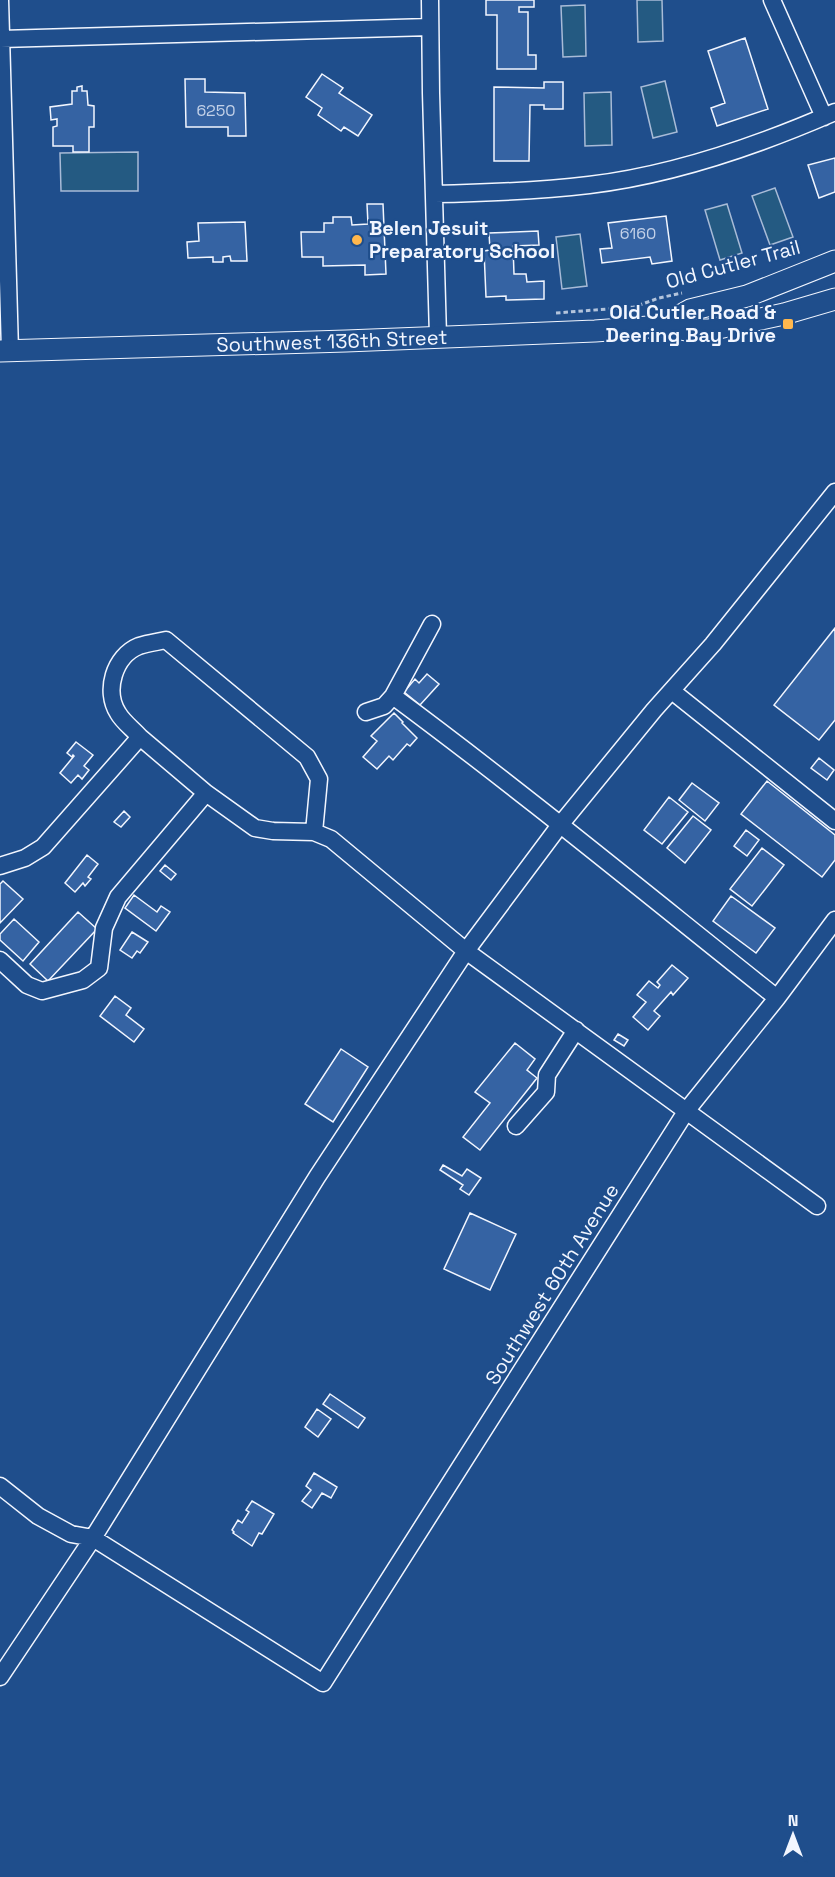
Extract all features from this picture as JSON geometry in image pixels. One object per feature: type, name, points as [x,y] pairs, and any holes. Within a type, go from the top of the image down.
[{"type":"main road","name":"Southwest 136th Street","points":[[662,326],[690,310],[747,296],[835,261]]},
{"type":"main road","points":[[747,296],[799,287],[835,276]]},
{"type":"main road","name":"Southwest 136th Street","points":[[5,351],[346,341],[595,331],[662,326],[686,330],[709,330],[784,314],[835,299]]},
{"type":"street","points":[[0,0],[5,351]]},
{"type":"street","points":[[430,0],[438,336]]},
{"type":"street","points":[[434,194],[556,188],[640,177],[733,152],[829,114],[771,0]]},
{"type":"street","points":[[1,39],[430,27]]},
{"type":"street","points":[[0,1677],[93,1538],[317,1177],[466,951],[560,825],[654,710],[832,503]]},
{"type":"street","points":[[366,712],[384,706],[393,696],[432,624]]},
{"type":"street","points":[[314,832],[319,778],[307,757],[166,640],[137,647],[122,659],[113,676],[111,694],[117,712],[140,737],[206,793],[255,828],[314,832],[331,839],[466,951],[818,1206]]},
{"type":"street","points":[[672,691],[835,821]]},
{"type":"street","points":[[393,696],[560,825],[777,998]]},
{"type":"street","points":[[0,866],[25,858],[43,847],[140,737]]},
{"type":"street","points":[[0,960],[27,985],[42,991],[83,980],[99,968],[104,928],[118,897],[206,793]]},
{"type":"street","name":"Southwest 60th Avenue","points":[[93,1538],[323,1683],[687,1110],[777,998],[835,920]]},
{"type":"street","points":[[516,1125],[546,1092],[547,1075],[576,1030]]},
{"type":"street","points":[[0,1486],[38,1516],[71,1534],[93,1538]]},
{"type":"path","name":"Old Cutler Trail","points":[[554,314],[634,307],[690,291]]},
{"type":"shaded area","points":[[637,0],[662,0],[663,41],[638,42]]},
{"type":"shaded area","points":[[585,5],[586,56],[563,57],[561,6]]},
{"type":"shaded area","points":[[665,81],[677,132],[653,138],[641,87]]},
{"type":"shaded area","points":[[611,92],[612,145],[585,146],[584,93]]},
{"type":"shaded area","points":[[138,152],[138,191],[61,191],[60,153]]},
{"type":"shaded area","points":[[775,188],[793,237],[770,245],[752,196]]},
{"type":"shaded area","points":[[727,204],[742,253],[720,260],[705,210]]},
{"type":"shaded area","points":[[580,234],[587,286],[562,289],[556,237]]},
{"type":"building","points":[[486,0],[534,0],[534,7],[519,7],[519,12],[528,12],[528,55],[536,55],[536,69],[497,69],[497,15],[486,15]]},
{"type":"building","points":[[745,38],[768,109],[717,126],[711,108],[725,103],[708,51]]},
{"type":"building","points":[[322,74],[343,88],[339,93],[372,115],[358,136],[344,127],[341,131],[318,115],[322,108],[306,97]]},
{"type":"building","points":[[185,79],[205,79],[205,92],[245,93],[246,136],[228,136],[228,127],[186,127]]},
{"type":"building","points":[[544,82],[563,82],[563,109],[544,109],[544,105],[530,105],[529,161],[494,161],[494,87],[544,88]]},
{"type":"building","points":[[82,86],[82,91],[87,91],[88,105],[94,106],[94,127],[89,127],[89,152],[73,152],[73,146],[53,146],[53,127],[57,126],[57,119],[51,120],[50,107],[72,104],[72,91],[77,91],[77,87]]},
{"type":"building","points":[[835,158],[835,192],[819,198],[808,165]]},
{"type":"building","points":[[367,204],[383,204],[386,274],[365,275],[365,265],[323,266],[323,257],[302,257],[301,232],[324,232],[324,223],[333,223],[333,217],[351,217],[352,225],[368,224]]},
{"type":"building","points":[[666,216],[672,261],[652,264],[650,257],[602,263],[600,249],[612,248],[608,223]]},
{"type":"building","points":[[245,222],[247,261],[231,261],[230,256],[223,257],[223,262],[213,262],[213,257],[188,258],[187,242],[199,241],[198,223]]},
{"type":"building","points":[[538,231],[539,245],[513,246],[514,274],[526,274],[527,282],[544,281],[544,299],[506,300],[506,296],[486,297],[484,251],[490,250],[489,233]]},
{"type":"building","points":[[835,628],[835,720],[819,740],[774,705]]},
{"type":"building","points":[[427,674],[439,684],[420,705],[404,692],[415,679],[419,683]]},
{"type":"building","points":[[394,713],[417,738],[410,746],[407,744],[393,760],[389,756],[377,769],[363,757],[377,741],[371,736]]},
{"type":"building","points":[[76,742],[93,755],[84,766],[89,770],[82,779],[78,775],[71,783],[60,773],[74,756],[67,753]]},
{"type":"building","points":[[819,758],[834,770],[827,780],[811,768]]},
{"type":"building","points":[[767,781],[835,835],[835,860],[822,877],[741,814]]},
{"type":"building","points":[[692,783],[719,803],[705,821],[679,800]]},
{"type":"building","points":[[669,797],[688,812],[662,844],[644,830]]},
{"type":"building","points":[[124,811],[130,817],[121,827],[114,822]]},
{"type":"building","points":[[693,816],[711,830],[685,863],[667,848]]},
{"type":"building","points":[[746,830],[759,840],[747,856],[734,846]]},
{"type":"building","points":[[762,848],[784,865],[752,906],[730,889]]},
{"type":"building","points":[[87,855],[98,864],[88,877],[91,879],[85,886],[83,883],[75,892],[65,883]]},
{"type":"building","points":[[165,865],[176,874],[171,880],[160,871]]},
{"type":"building","points":[[3,881],[23,899],[0,923],[0,884]]},
{"type":"building","points":[[134,895],[157,912],[161,906],[170,912],[156,931],[125,908]]},
{"type":"building","points":[[731,896],[775,928],[756,953],[713,921]]},
{"type":"building","points":[[78,912],[97,929],[48,981],[30,964]]},
{"type":"building","points":[[14,919],[39,942],[23,961],[0,940],[0,934]]},
{"type":"building","points":[[132,932],[148,942],[140,953],[137,951],[132,958],[120,950]]},
{"type":"building","points":[[672,965],[688,978],[654,1011],[660,1016],[648,1030],[633,1017],[646,1002],[637,995],[649,981],[658,988],[660,985],[657,982]]},
{"type":"building","points":[[115,996],[131,1008],[126,1015],[144,1029],[134,1042],[100,1016]]},
{"type":"building","points":[[618,1034],[628,1040],[624,1046],[614,1040]]},
{"type":"building","points":[[515,1043],[535,1059],[527,1070],[537,1078],[480,1150],[463,1137],[490,1103],[475,1092]]},
{"type":"building","points":[[341,1049],[368,1067],[333,1122],[305,1104]]},
{"type":"building","points":[[443,1165],[462,1176],[467,1169],[481,1178],[469,1195],[460,1189],[463,1185],[440,1170]]},
{"type":"building","points":[[470,1213],[516,1234],[490,1290],[444,1269]]},
{"type":"building","points":[[330,1394],[365,1418],[358,1428],[323,1404]]},
{"type":"building","points":[[317,1409],[331,1419],[318,1437],[305,1427]]},
{"type":"building","points":[[314,1473],[337,1487],[331,1498],[322,1493],[312,1508],[302,1501],[311,1490],[306,1486]]},
{"type":"building","points":[[252,1501],[274,1514],[252,1546],[232,1530],[238,1520],[242,1523],[249,1512],[246,1510]]},
{"type":"place","name":"Belen Jesuit Preparatory School","points":[[357,240]]},
{"type":"place","name":"Old Cutler Road & Deering Bay Drive","points":[[788,324]]}]
